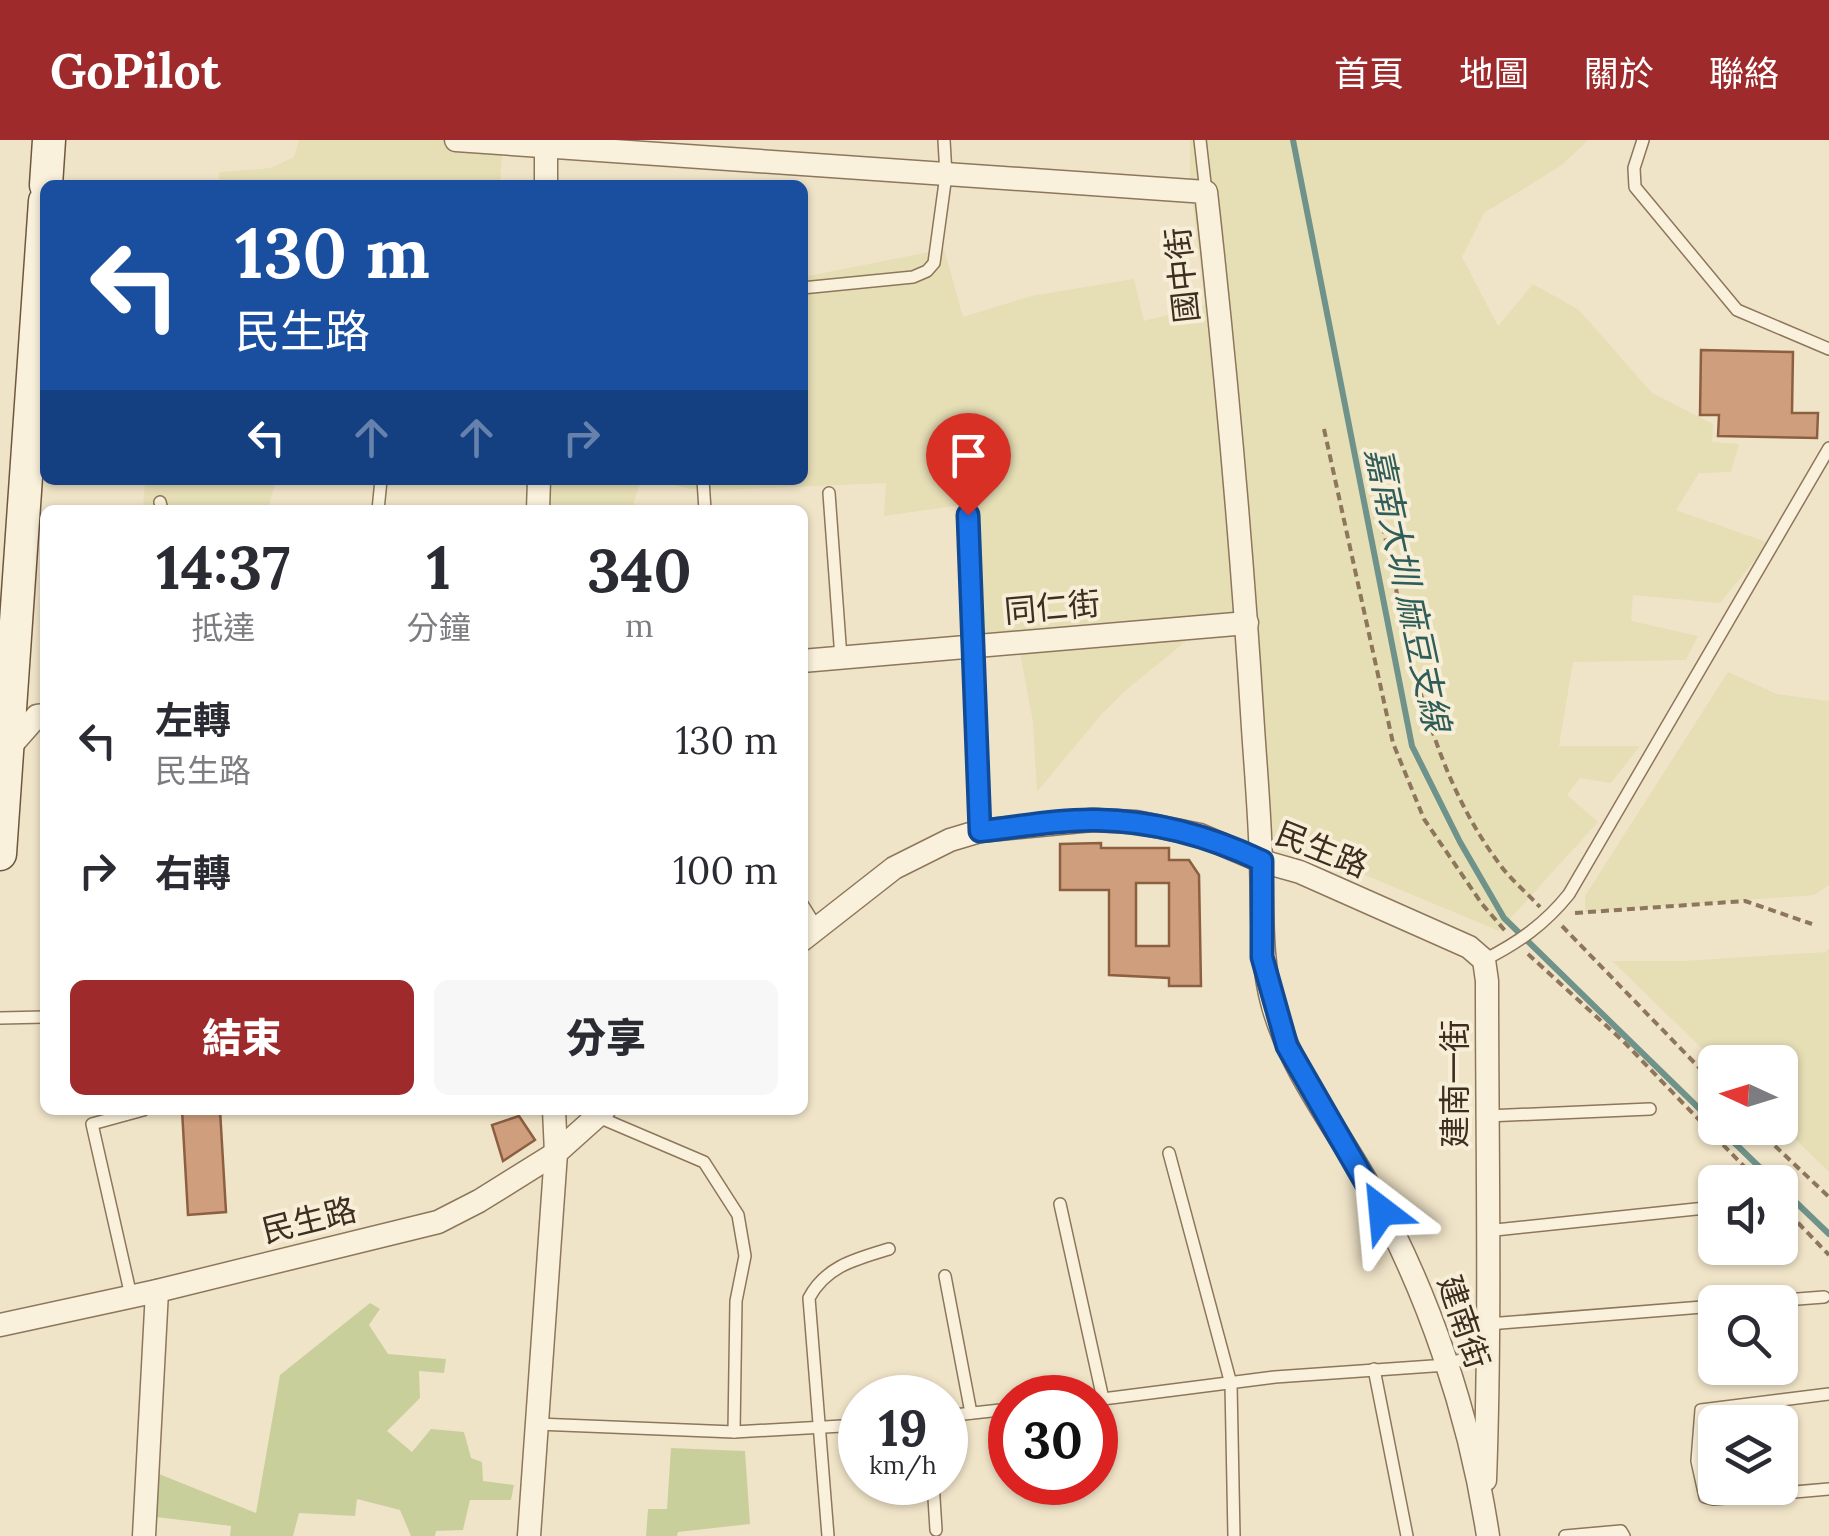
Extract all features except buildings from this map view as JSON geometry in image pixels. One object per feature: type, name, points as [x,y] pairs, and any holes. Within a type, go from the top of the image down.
[{"type":"main road","points":[[46,180],[49,140]]},
{"type":"main road","points":[[0,854],[3,750],[40,266]]},
{"type":"street","name":"國中街","points":[[456,140],[546,143],[1206,192],[1246,623],[1262,861]]},
{"type":"street","points":[[546,143],[546,180]]},
{"type":"street","name":"同仁街","points":[[808,661],[1246,623]]},
{"type":"street","points":[[3,750],[40,716]]},
{"type":"street","name":"民生路","points":[[810,934],[894,868],[950,840],[980,831],[1092,820],[1136,822],[1200,835],[1300,872],[1469,947],[1484,960]]},
{"type":"street","name":"建南街","points":[[1262,861],[1262,957],[1287,1046],[1396,1238],[1447,1365],[1488,1536]]},
{"type":"street","name":"建南一街","points":[[1484,960],[1490,1349],[1484,1509]]},
{"type":"street","points":[[529,1536],[556,1153],[554,1115]]},
{"type":"street","name":"民生路","points":[[0,1325],[438,1222],[556,1153],[598,1115]]},
{"type":"street","points":[[144,1536],[157,1291]]},
{"type":"lane","points":[[808,287],[913,277],[928,271],[934,264],[946,174],[944,140]]},
{"type":"lane","points":[[1200,140],[1206,192]]},
{"type":"lane","points":[[1643,140],[1634,168],[1635,187],[1738,310],[1829,348]]},
{"type":"lane","points":[[1484,960],[1517,943],[1550,918],[1569,894],[1829,448]]},
{"type":"lane","points":[[829,492],[841,658]]},
{"type":"lane","points":[[968,515],[980,831]]},
{"type":"lane","points":[[0,1018],[40,1018]]},
{"type":"lane","points":[[1487,1116],[1650,1109]]},
{"type":"lane","points":[[125,1115],[92,1124],[131,1296]]},
{"type":"lane","points":[[604,1115],[704,1162],[738,1215],[745,1256],[736,1301],[734,1432]]},
{"type":"lane","points":[[1169,1153],[1231,1384],[1234,1536]]},
{"type":"lane","points":[[1060,1204],[1094,1375]]},
{"type":"lane","points":[[1486,1231],[1698,1209]]},
{"type":"lane","points":[[828,1536],[809,1298],[819,1280],[844,1262],[889,1248]]},
{"type":"lane","points":[[944,1276],[971,1413]]},
{"type":"lane","points":[[1798,1299],[1824,1297]]},
{"type":"lane","points":[[1488,1324],[1698,1307]]},
{"type":"lane","points":[[1118,1397],[1275,1377],[1447,1365],[1490,1349]]},
{"type":"lane","points":[[1374,1370],[1408,1536]]},
{"type":"lane","points":[[1829,1394],[1702,1410],[1697,1462],[1705,1497],[1713,1499],[1829,1489]]},
{"type":"lane","points":[[968,1413],[988,1411]]},
{"type":"lane","points":[[536,1424],[734,1432],[838,1427]]},
{"type":"lane","points":[[934,1505],[936,1530]]},
{"type":"lane","points":[[1565,1536],[1611,1531],[1621,1531],[1624,1536]]},
{"type":"path","points":[[1324,429],[1393,743],[1424,820],[1482,904],[1517,943],[1623,1041],[1743,1165]]},
{"type":"path","points":[[1380,513],[1414,667],[1452,784],[1498,862],[1698,1066]]},
{"type":"path","points":[[1550,918],[1582,912],[1746,901],[1812,924]]},
{"type":"path","points":[[1774,1145],[1829,1197]]},
{"type":"path","points":[[1798,1223],[1829,1255]]},
{"type":"shaded area","points":[[299,140],[503,140],[500,180],[219,180],[219,172],[271,168],[294,157]]},
{"type":"shaded area","points":[[1190,140],[1588,140],[1562,165],[1484,213],[1462,257],[1498,326],[1533,284],[1579,310],[1652,393],[1713,424],[1712,442],[1739,444],[1731,472],[1699,473],[1676,510],[1769,543],[1720,603],[1633,595],[1631,621],[1698,636],[1686,660],[1573,662],[1559,746],[1640,746],[1611,783],[1580,778],[1567,795],[1598,822],[1499,931],[1260,831],[1240,617],[1207,624],[1126,690],[1037,792],[1033,722],[1019,647],[976,640],[975,503],[884,516],[886,483],[724,490],[674,485],[808,485],[808,276],[944,249],[963,317],[1031,296],[1134,279],[1144,321],[1205,305],[1190,179]]},
{"type":"shaded area","points":[[145,485],[275,485],[269,505],[143,505]]},
{"type":"shaded area","points":[[543,485],[639,485],[633,505],[543,505]]},
{"type":"shaded area","points":[[1728,672],[1777,694],[1829,701],[1829,885],[1814,895],[1585,912],[1585,896]]},
{"type":"shaded area","points":[[1829,949],[1829,1172],[1798,1142],[1798,1045],[1698,1045],[1612,961]]},
{"type":"green space","points":[[370,1303],[380,1309],[369,1325],[388,1354],[446,1359],[444,1373],[419,1371],[420,1398],[387,1431],[412,1452],[431,1429],[464,1432],[471,1458],[482,1462],[483,1481],[514,1485],[511,1500],[470,1500],[463,1530],[436,1531],[435,1536],[411,1536],[400,1510],[357,1499],[355,1516],[299,1513],[293,1536],[230,1536],[231,1526],[156,1517],[159,1474],[256,1513],[280,1375]]},
{"type":"green space","points":[[671,1448],[745,1451],[750,1524],[678,1532],[677,1536],[646,1536],[648,1509],[667,1509]]},
{"type":"waterway","name":"嘉南大圳 麻豆支線","points":[[1293,140],[1412,746],[1504,918],[1698,1107]]},
{"type":"waterway","name":"嘉南大圳 麻豆支線","points":[[1737,1145],[1757,1165]]},
{"type":"waterway","name":"嘉南大圳 麻豆支線","points":[[1798,1204],[1829,1234]]},
{"type":"route","points":[[968,515],[980,831],[1092,820],[1136,822],[1200,835],[1262,861],[1262,957],[1273,1007],[1303,1078],[1382,1211]]}]
